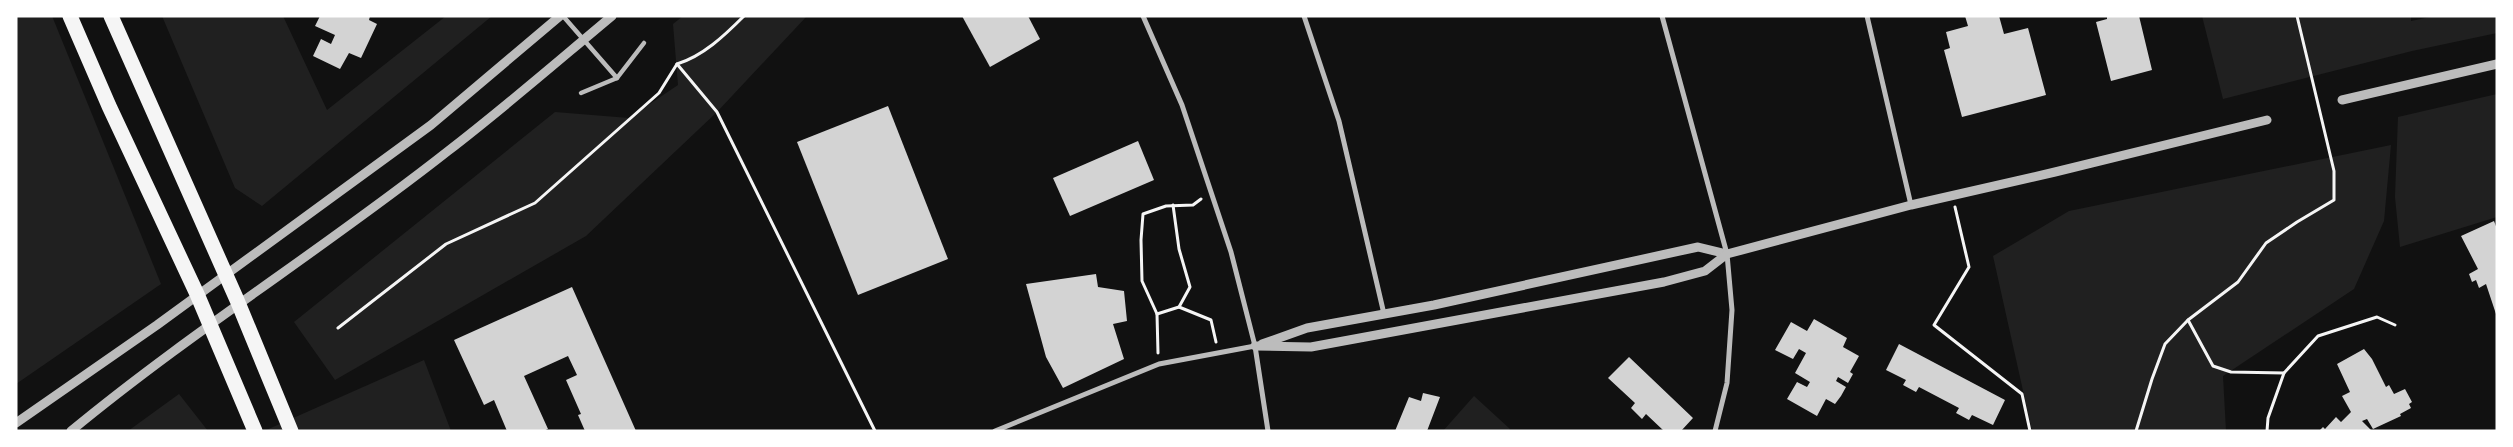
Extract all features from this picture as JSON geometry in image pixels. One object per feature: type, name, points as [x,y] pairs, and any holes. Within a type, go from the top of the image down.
[{"type":"highway","points":[[70,16],[109,106],[197,294],[255,431]]},
{"type":"highway","points":[[110,16],[237,300],[292,431]]},
{"type":"street","points":[[16,423],[157,325],[431,125],[561,16],[617,78]]},
{"type":"street","points":[[71,431],[129,383],[263,288],[448,151],[612,16]]},
{"type":"street","points":[[1143,16],[1182,105],[1231,252],[1255,346],[1268,431]]},
{"type":"street","points":[[1304,16],[1339,121],[1384,314]]},
{"type":"street","points":[[1662,16],[1727,254],[1732,310],[1727,383],[1715,431]]},
{"type":"street","points":[[1867,16],[1911,205]]},
{"type":"street","points":[[581,93],[617,78],[644,43]]},
{"type":"street","points":[[2342,100],[2497,64]]},
{"type":"street","points":[[1255,346],[1311,347],[1664,282],[1705,271],[1727,254],[1911,205],[2268,120]]},
{"type":"street","points":[[995,431],[1159,364],[1255,346],[1306,328],[1384,314],[1698,247],[1727,254]]},
{"type":"path","points":[[338,328],[446,244],[535,203],[659,93],[677,64],[692,59],[726,34],[744,16]]},
{"type":"path","points":[[2136,431],[2152,378],[2165,344],[2188,320],[2238,282],[2266,243],[2334,200],[2334,171],[2297,16]]},
{"type":"path","points":[[677,64],[717,112],[876,431]]},
{"type":"path","points":[[1952,196],[1969,266],[1934,325],[2022,394],[2030,431]]},
{"type":"path","points":[[1159,364],[1156,314],[1142,281],[1141,240],[1143,214],[1166,206],[1193,205],[1204,197]]},
{"type":"path","points":[[1173,205],[1179,249],[1190,287],[1179,307]]},
{"type":"path","points":[[1156,314],[1179,307],[1211,320],[1219,354]]},
{"type":"path","points":[[2267,431],[2268,418],[2284,373],[2318,336],[2377,317],[2395,325]]},
{"type":"path","points":[[2188,320],[2214,366],[2231,372],[2284,373]]},
{"type":"shaded area","points":[[16,16],[52,16],[161,284],[16,384]]},
{"type":"shaded area","points":[[162,16],[283,16],[327,110],[446,16],[492,16],[262,206],[235,188]]},
{"type":"shaded area","points":[[683,16],[807,16],[717,112],[586,236],[335,380],[294,322],[555,112],[629,118],[678,85],[673,24]]},
{"type":"shaded area","points":[[2202,16],[2411,16],[2411,21],[2435,16],[2497,16],[2497,33],[2412,51],[2223,99]]},
{"type":"shaded area","points":[[2497,94],[2497,217],[2400,247],[2395,197],[2398,117]]},
{"type":"shaded area","points":[[2391,145],[2384,221],[2354,289],[2223,376],[2226,431],[2032,431],[1993,256],[2069,211]]},
{"type":"shaded area","points":[[424,360],[451,431],[264,431]]},
{"type":"shaded area","points":[[179,394],[208,431],[128,431]]},
{"type":"shaded area","points":[[1474,396],[1510,429],[1508,431],[1443,431]]},
{"type":"building","points":[[320,16],[370,16],[369,20],[377,24],[361,58],[349,53],[340,69],[313,56],[321,39],[331,44],[335,35],[315,26]]},
{"type":"building","points":[[962,16],[1028,16],[1040,39],[990,67]]},
{"type":"building","points":[[1965,16],[1999,16],[2004,34],[2028,28],[2046,95],[1962,117],[1944,50],[1950,48],[1946,32],[1968,26]]},
{"type":"building","points":[[2107,16],[2139,16],[2152,70],[2111,81],[2096,22],[2107,19]]},
{"type":"building","points":[[888,106],[948,259],[858,295],[797,142]]},
{"type":"building","points":[[1138,141],[1154,180],[1070,216],[1053,178]]},
{"type":"building","points":[[2494,221],[2497,229],[2497,317],[2486,284],[2479,288],[2476,280],[2472,282],[2469,274],[2478,269],[2461,236]]},
{"type":"building","points":[[1096,274],[1098,287],[1124,291],[1127,321],[1113,324],[1124,359],[1063,388],[1046,357],[1026,284]]},
{"type":"building","points":[[572,287],[636,431],[585,431],[578,415],[581,414],[566,380],[577,375],[568,356],[524,376],[548,429],[543,431],[507,431],[494,400],[484,405],[454,340]]},
{"type":"building","points":[[1814,319],[1847,338],[1843,347],[1859,356],[1850,372],[1853,374],[1848,383],[1838,377],[1836,381],[1846,387],[1841,396],[1835,404],[1826,399],[1817,416],[1787,399],[1797,382],[1807,387],[1810,382],[1795,373],[1806,353],[1799,349],[1793,359],[1775,350],[1791,322],[1807,331]]},
{"type":"building","points":[[1899,344],[2005,400],[1993,425],[1972,415],[1969,420],[1956,413],[1959,408],[1919,387],[1916,392],[1903,385],[1906,380],[1886,370]]},
{"type":"building","points":[[2364,349],[2372,359],[2386,387],[2389,385],[2394,394],[2405,389],[2412,402],[2409,404],[2411,408],[2400,414],[2401,416],[2373,429],[2367,419],[2362,421],[2372,431],[2319,431],[2323,427],[2325,429],[2336,417],[2341,422],[2351,412],[2342,396],[2350,392],[2337,364]]},
{"type":"building","points":[[1629,357],[1693,418],[1681,431],[1664,431],[1646,414],[1642,419],[1631,408],[1635,403],[1608,378]]},
{"type":"building","points":[[1423,393],[1440,397],[1427,431],[1395,431],[1409,397],[1421,401]]}]
